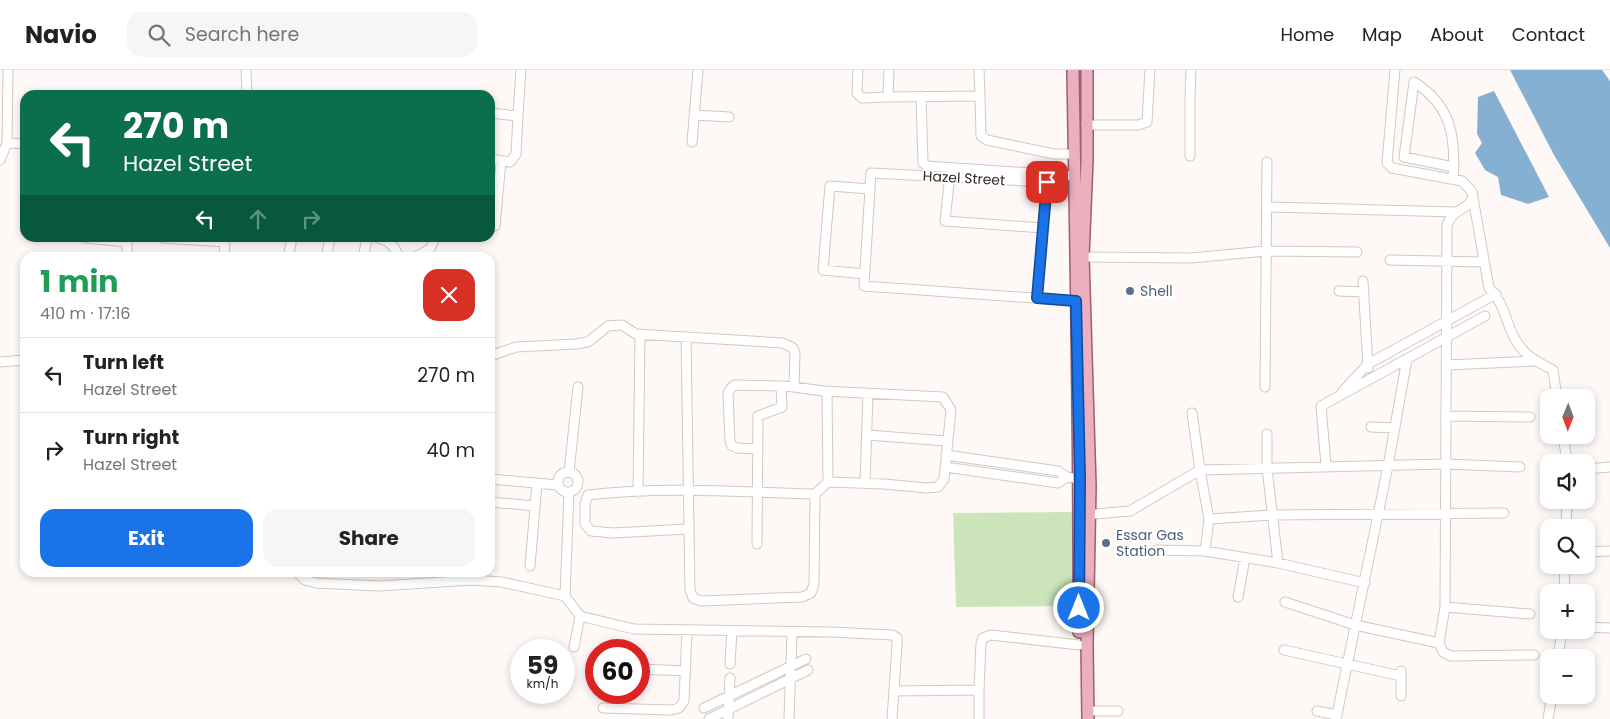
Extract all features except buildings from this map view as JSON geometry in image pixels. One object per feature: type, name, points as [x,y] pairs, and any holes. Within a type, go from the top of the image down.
[{"type":"main road","points":[[1073,70],[1080,479],[1085,515],[1079,645],[1085,716]]},
{"type":"main road","points":[[1085,716],[1083,257],[1087,160],[1087,70]]},
{"type":"street","points":[[0,160],[7,143],[8,70]]},
{"type":"street","points":[[246,70],[247,90]]},
{"type":"street","points":[[495,160],[510,162],[516,154],[521,70]]},
{"type":"street","points":[[692,142],[698,70]]},
{"type":"street","points":[[858,70],[856,93],[859,97],[980,96]]},
{"type":"street","points":[[888,97],[889,70]]},
{"type":"street","points":[[979,70],[981,136],[987,140],[1054,154],[1074,154]]},
{"type":"street","points":[[1086,125],[1138,126],[1147,122],[1150,70]]},
{"type":"street","points":[[1190,156],[1191,70]]},
{"type":"street","points":[[1395,70],[1387,162],[1392,168],[1462,181],[1472,192],[1489,288],[1496,294],[1514,337],[1525,353],[1534,361],[1553,370],[1556,389]]},
{"type":"street","points":[[1453,180],[1454,167],[1453,142],[1448,122],[1440,104],[1427,90],[1414,82],[1404,157],[1454,167]]},
{"type":"street","points":[[921,96],[923,163],[927,166],[1074,176]]},
{"type":"street","points":[[495,114],[518,116]]},
{"type":"street","points":[[694,115],[729,117]]},
{"type":"street","points":[[7,143],[20,144]]},
{"type":"street","points":[[495,226],[501,161]]},
{"type":"street","points":[[1265,387],[1267,162]]},
{"type":"street","name":"Hazel Street","points":[[865,274],[871,173],[1047,182],[1037,298]]},
{"type":"street","points":[[949,176],[945,221],[1043,228]]},
{"type":"street","points":[[870,189],[830,186],[823,270],[865,274],[864,286],[1076,301]]},
{"type":"street","points":[[1267,207],[1456,212],[1467,208],[1473,198]]},
{"type":"street","points":[[1456,212],[1450,218],[1447,225],[1445,607],[1439,643],[1443,652],[1451,656],[1534,654]]},
{"type":"street","points":[[389,242],[397,252]]},
{"type":"street","points":[[423,252],[430,248],[433,242]]},
{"type":"street","points":[[1083,257],[1192,258],[1266,251],[1356,252]]},
{"type":"street","points":[[1390,260],[1484,262]]},
{"type":"street","points":[[1363,280],[1370,379]]},
{"type":"street","points":[[1339,291],[1364,292]]},
{"type":"street","points":[[1337,398],[1368,364],[1496,294]]},
{"type":"street","points":[[1326,466],[1321,406],[1485,316]]},
{"type":"street","points":[[495,354],[516,347],[588,342],[608,326],[622,325],[636,334],[783,343],[793,348],[795,354],[794,387]]},
{"type":"street","points":[[638,492],[640,334]]},
{"type":"street","points":[[686,337],[688,530],[690,590],[693,598],[701,601],[802,597],[811,593],[814,584],[815,494]]},
{"type":"street","points":[[1317,711],[1339,718],[1347,664],[1365,583],[1407,359]]},
{"type":"street","points":[[0,362],[20,360]]},
{"type":"street","points":[[1446,366],[1534,361]]},
{"type":"street","points":[[688,530],[613,533],[591,531],[585,524],[585,504],[588,495],[638,492],[688,491],[815,494],[828,482],[938,487],[944,479],[951,410],[943,396],[735,385],[730,388],[728,393],[730,441],[732,446],[737,448],[758,449]]},
{"type":"street","points":[[569,472],[578,386]]},
{"type":"street","points":[[757,544],[758,416],[782,407],[782,386]]},
{"type":"street","points":[[827,391],[828,482]]},
{"type":"street","points":[[866,484],[868,393]]},
{"type":"street","points":[[1192,413],[1209,519],[1205,552]]},
{"type":"street","points":[[1446,416],[1530,417]]},
{"type":"street","points":[[1371,427],[1395,428]]},
{"type":"street","points":[[1267,434],[1267,468],[1278,563]]},
{"type":"street","points":[[867,435],[947,441]]},
{"type":"street","points":[[946,455],[1058,471],[1066,477],[1080,479]]},
{"type":"street","points":[[1085,515],[1130,511],[1200,470],[1445,464],[1520,467]]},
{"type":"street","points":[[1595,468],[1610,466]]},
{"type":"street","points":[[945,468],[1058,483],[1066,477]]},
{"type":"street","points":[[558,485],[560,476],[569,472]]},
{"type":"street","points":[[569,472],[575,475],[578,481],[576,487],[569,492]]},
{"type":"street","points":[[495,480],[558,485],[562,490],[569,492]]},
{"type":"street","points":[[530,566],[537,484]]},
{"type":"street","points":[[569,492],[565,596],[580,616],[634,629],[893,635],[897,638],[898,644],[892,719]]},
{"type":"street","points":[[495,502],[535,506]]},
{"type":"street","points":[[1209,519],[1272,515],[1504,513]]},
{"type":"street","points":[[1157,550],[1205,552],[1278,563],[1365,583]]},
{"type":"street","points":[[1595,552],[1610,552]]},
{"type":"street","points":[[1238,597],[1245,558]]},
{"type":"street","points":[[301,577],[304,580],[316,583],[379,586],[472,580],[502,582],[565,596]]},
{"type":"street","points":[[1285,602],[1355,625],[1439,643]]},
{"type":"street","points":[[1445,607],[1530,614]]},
{"type":"street","points":[[575,642],[580,616]]},
{"type":"street","points":[[1595,627],[1610,628]]},
{"type":"street","points":[[603,708],[671,710],[679,708],[684,701],[687,630]]},
{"type":"street","points":[[730,664],[732,631]]},
{"type":"street","points":[[789,719],[792,632]]},
{"type":"street","points":[[979,719],[981,643],[983,638],[991,636],[1079,645]]},
{"type":"street","points":[[1284,650],[1401,674],[1401,696]]},
{"type":"street","points":[[704,708],[806,660]]},
{"type":"street","points":[[650,669],[686,672]]},
{"type":"street","points":[[709,719],[728,714],[808,670]]},
{"type":"street","points":[[728,714],[730,678]]},
{"type":"street","points":[[894,691],[979,690]]},
{"type":"street","points":[[1548,719],[1550,704]]},
{"type":"street","points":[[1085,716],[1118,711]]},
{"type":"green space","points":[[1074,512],[1073,606],[956,607],[953,513]]},
{"type":"water","points":[[1510,70],[1602,70],[1610,81],[1610,248],[1554,155]]},
{"type":"water","points":[[1494,91],[1549,197],[1528,204],[1501,195],[1498,177],[1485,170],[1475,153],[1482,143],[1477,134],[1478,97]]},
{"type":"place","name":"Shell","points":[[1130,291]]},
{"type":"place","name":"Essar Gas Station","points":[[1106,543]]},
{"type":"route","points":[[1047,182],[1037,298],[1076,301],[1080,479],[1079,608]]}]
